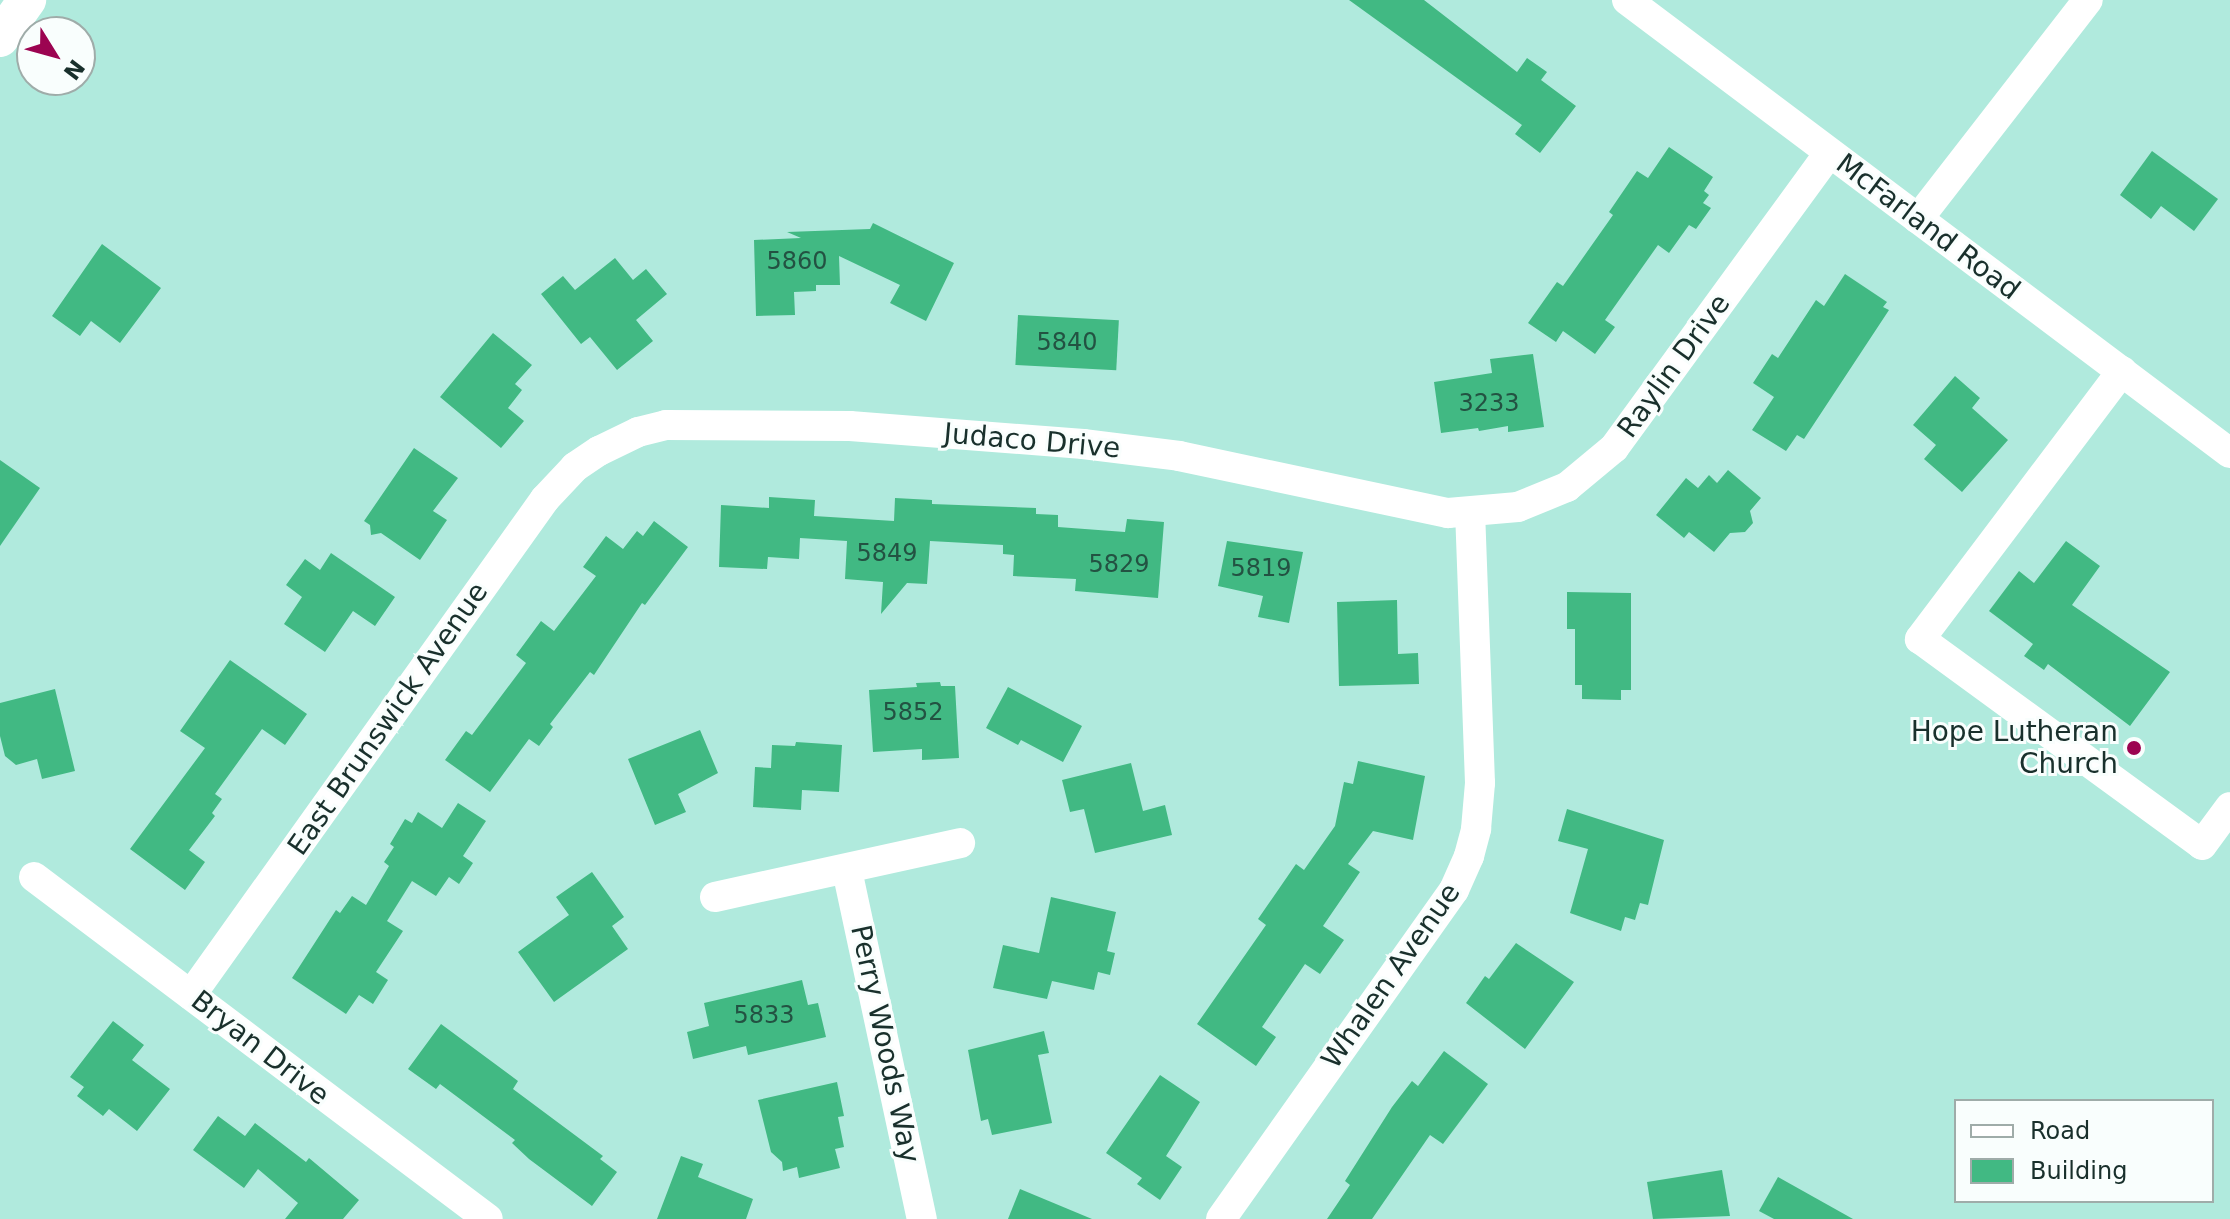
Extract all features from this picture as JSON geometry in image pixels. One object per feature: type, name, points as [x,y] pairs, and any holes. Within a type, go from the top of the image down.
[{"type":"main road","points":[[0,38],[27,0]]},
{"type":"street","name":"McFarland Road","points":[[1627,0],[2230,453]]},
{"type":"street","points":[[1918,219],[2088,0]]},
{"type":"street","name":"Raylin Drive","points":[[1470,513],[1518,507],[1553,494],[1582,477],[1614,448],[1829,153]]},
{"type":"street","points":[[2122,371],[1920,639],[2202,845],[2230,807]]},
{"type":"street","name":"Judaco Drive","points":[[594,453],[638,432],[666,425],[865,427],[1083,444],[1179,456],[1423,509],[1470,513]]},
{"type":"street","name":"East Brunswick Avenue","points":[[191,995],[545,499],[594,453]]},
{"type":"street","name":"Whalen Avenue","points":[[1221,1219],[1454,890],[1469,856],[1476,829],[1480,783],[1470,513]]},
{"type":"street","points":[[715,897],[960,843]]},
{"type":"street","name":"Perry Woods Way","points":[[847,870],[922,1219]]},
{"type":"street","name":"Bryan Drive","points":[[34,877],[488,1219]]},
{"type":"building","points":[[1349,0],[1424,0],[1517,72],[1527,58],[1547,72],[1541,80],[1576,106],[1540,153],[1515,134],[1522,125]]},
{"type":"building","points":[[1669,147],[1713,177],[1704,191],[1709,195],[1703,203],[1711,208],[1696,229],[1689,225],[1669,253],[1658,245],[1605,320],[1615,327],[1595,354],[1563,331],[1556,342],[1528,323],[1557,282],[1563,286],[1613,215],[1609,212],[1637,171],[1648,178]]},
{"type":"building","points":[[2152,151],[2218,199],[2194,231],[2161,206],[2151,219],[2120,195]]},
{"type":"building","points":[[873,223],[954,263],[926,321],[890,303],[900,285],[839,256],[840,285],[816,285],[816,291],[794,292],[795,315],[756,316],[754,240],[801,238],[787,232],[870,229]]},
{"type":"building","points":[[102,244],[161,288],[120,343],[91,321],[80,336],[52,316]]},
{"type":"building","points":[[615,258],[633,280],[646,269],[667,294],[636,320],[653,341],[617,370],[590,337],[581,344],[541,294],[563,276],[575,290]]},
{"type":"building","points":[[1845,274],[1887,302],[1883,307],[1889,310],[1804,439],[1797,435],[1786,451],[1752,430],[1774,397],[1753,383],[1772,354],[1778,358],[1816,300],[1824,306]]},
{"type":"building","points":[[1018,315],[1119,320],[1116,370],[1015,365]]},
{"type":"building","points":[[493,333],[532,365],[515,384],[522,390],[508,408],[524,421],[501,448],[440,397]]},
{"type":"building","points":[[1533,354],[1544,427],[1508,432],[1508,426],[1441,433],[1434,382],[1492,373],[1490,359]]},
{"type":"building","points":[[1955,376],[1980,398],[1972,408],[2008,440],[1962,492],[1924,459],[1936,445],[1913,425]]},
{"type":"building","points":[[414,448],[458,478],[433,511],[447,520],[420,560],[381,533],[371,535],[370,525],[364,521]]},
{"type":"building","points":[[0,460],[40,488],[0,546]]},
{"type":"building","points":[[1728,470],[1761,498],[1750,511],[1753,523],[1745,532],[1730,533],[1714,552],[1689,532],[1684,538],[1656,515],[1686,478],[1698,488],[1709,475],[1717,483]]},
{"type":"building","points":[[769,497],[815,500],[814,516],[894,521],[895,498],[932,500],[932,504],[1036,508],[1036,514],[1058,515],[1058,527],[1125,532],[1127,519],[1164,522],[1158,598],[1075,591],[1076,579],[1013,576],[1014,555],[1003,554],[1003,545],[930,541],[927,584],[907,583],[881,614],[883,582],[845,579],[847,541],[800,538],[799,559],[768,557],[767,569],[719,567],[721,505],[769,508]]},
{"type":"building","points":[[654,521],[688,547],[645,605],[642,603],[594,675],[590,672],[550,724],[553,727],[539,746],[529,739],[490,792],[445,760],[466,731],[472,735],[526,663],[516,655],[541,621],[554,631],[596,576],[583,567],[606,536],[623,549],[637,531],[643,536]]},
{"type":"building","points":[[1227,541],[1303,552],[1289,623],[1258,617],[1263,596],[1218,586]]},
{"type":"building","points":[[2066,541],[2100,566],[2072,605],[2170,672],[2130,726],[2048,664],[2044,670],[2024,656],[2033,644],[1989,611],[2019,571],[2034,583]]},
{"type":"building","points":[[331,553],[395,597],[375,626],[353,611],[325,652],[284,624],[302,597],[286,585],[305,559],[320,570]]},
{"type":"building","points":[[1567,592],[1631,593],[1631,690],[1621,690],[1621,700],[1582,699],[1582,685],[1575,685],[1575,629],[1567,629]]},
{"type":"building","points":[[1397,600],[1398,654],[1418,653],[1419,684],[1339,686],[1337,602]]},
{"type":"building","points":[[230,660],[307,714],[285,745],[262,729],[215,794],[222,799],[212,813],[215,816],[189,850],[205,862],[185,890],[130,849],[205,748],[180,731]]},
{"type":"building","points":[[940,682],[941,686],[955,686],[959,758],[922,760],[922,749],[873,752],[869,690]]},
{"type":"building","points":[[1008,687],[1082,726],[1063,762],[1021,740],[1018,745],[986,728]]},
{"type":"building","points":[[55,689],[75,771],[42,779],[37,759],[16,765],[5,756],[0,736],[0,703]]},
{"type":"building","points":[[700,730],[718,773],[678,794],[686,812],[655,825],[628,759]]},
{"type":"building","points":[[796,742],[842,745],[839,792],[802,790],[801,810],[753,807],[755,767],[771,768],[772,745],[795,746]]},
{"type":"building","points":[[1358,761],[1425,776],[1413,840],[1373,831],[1348,864],[1360,872],[1323,926],[1344,940],[1320,974],[1305,964],[1262,1027],[1276,1037],[1256,1066],[1197,1024],[1266,925],[1258,919],[1296,864],[1304,870],[1335,826],[1344,782],[1353,784]]},
{"type":"building","points":[[1131,763],[1143,811],[1165,805],[1172,835],[1095,853],[1084,809],[1070,812],[1062,780]]},
{"type":"building","points":[[458,803],[486,821],[463,856],[473,863],[459,884],[449,877],[436,896],[412,881],[387,921],[403,931],[376,972],[388,980],[373,1004],[359,995],[346,1014],[292,978],[336,910],[340,913],[352,896],[366,905],[389,866],[384,862],[394,847],[390,844],[405,819],[412,823],[418,812],[442,828]]},
{"type":"building","points":[[1567,809],[1664,840],[1648,905],[1640,903],[1635,920],[1625,917],[1621,931],[1570,913],[1588,849],[1558,841]]},
{"type":"building","points":[[592,872],[624,917],[612,926],[628,949],[554,1002],[518,952],[569,915],[556,897]]},
{"type":"building","points":[[1051,897],[1116,912],[1107,951],[1115,953],[1110,975],[1098,972],[1094,990],[1052,981],[1047,999],[993,988],[1003,945],[1039,953]]},
{"type":"building","points":[[1516,943],[1574,982],[1525,1049],[1466,1003],[1485,976],[1489,979]]},
{"type":"building","points":[[802,980],[808,1005],[818,1003],[826,1037],[748,1055],[746,1046],[693,1059],[687,1032],[709,1026],[704,1003]]},
{"type":"building","points":[[113,1021],[144,1045],[132,1060],[170,1089],[137,1131],[109,1109],[103,1116],[77,1096],[84,1087],[70,1077]]},
{"type":"building","points":[[441,1024],[518,1081],[513,1089],[603,1156],[600,1159],[617,1172],[592,1206],[529,1159],[512,1143],[515,1140],[440,1084],[436,1089],[408,1069]]},
{"type":"building","points":[[1044,1031],[1049,1053],[1038,1055],[1052,1123],[992,1135],[988,1119],[981,1121],[968,1050]]},
{"type":"building","points":[[1444,1051],[1488,1084],[1443,1144],[1430,1135],[1372,1219],[1327,1219],[1350,1185],[1345,1181],[1392,1107],[1412,1081],[1418,1086]]},
{"type":"building","points":[[1160,1075],[1200,1102],[1166,1156],[1182,1167],[1160,1200],[1137,1184],[1142,1178],[1106,1153]]},
{"type":"building","points":[[837,1082],[844,1116],[838,1117],[844,1147],[835,1149],[840,1168],[799,1178],[797,1167],[783,1171],[782,1162],[771,1152],[758,1100]]},
{"type":"building","points":[[218,1116],[245,1136],[255,1123],[306,1162],[309,1158],[359,1200],[343,1219],[285,1219],[298,1203],[258,1169],[244,1188],[193,1150]]},
{"type":"building","points":[[681,1156],[703,1164],[698,1177],[753,1199],[746,1219],[657,1219]]},
{"type":"building","points":[[1722,1170],[1730,1216],[1653,1219],[1647,1182]]},
{"type":"building","points":[[1778,1177],[1853,1219],[1774,1219],[1759,1211]]},
{"type":"building","points":[[1020,1189],[1092,1219],[1008,1219]]},
{"type":"place","name":"Hope Lutheran Church","points":[[2134,748]]}]
